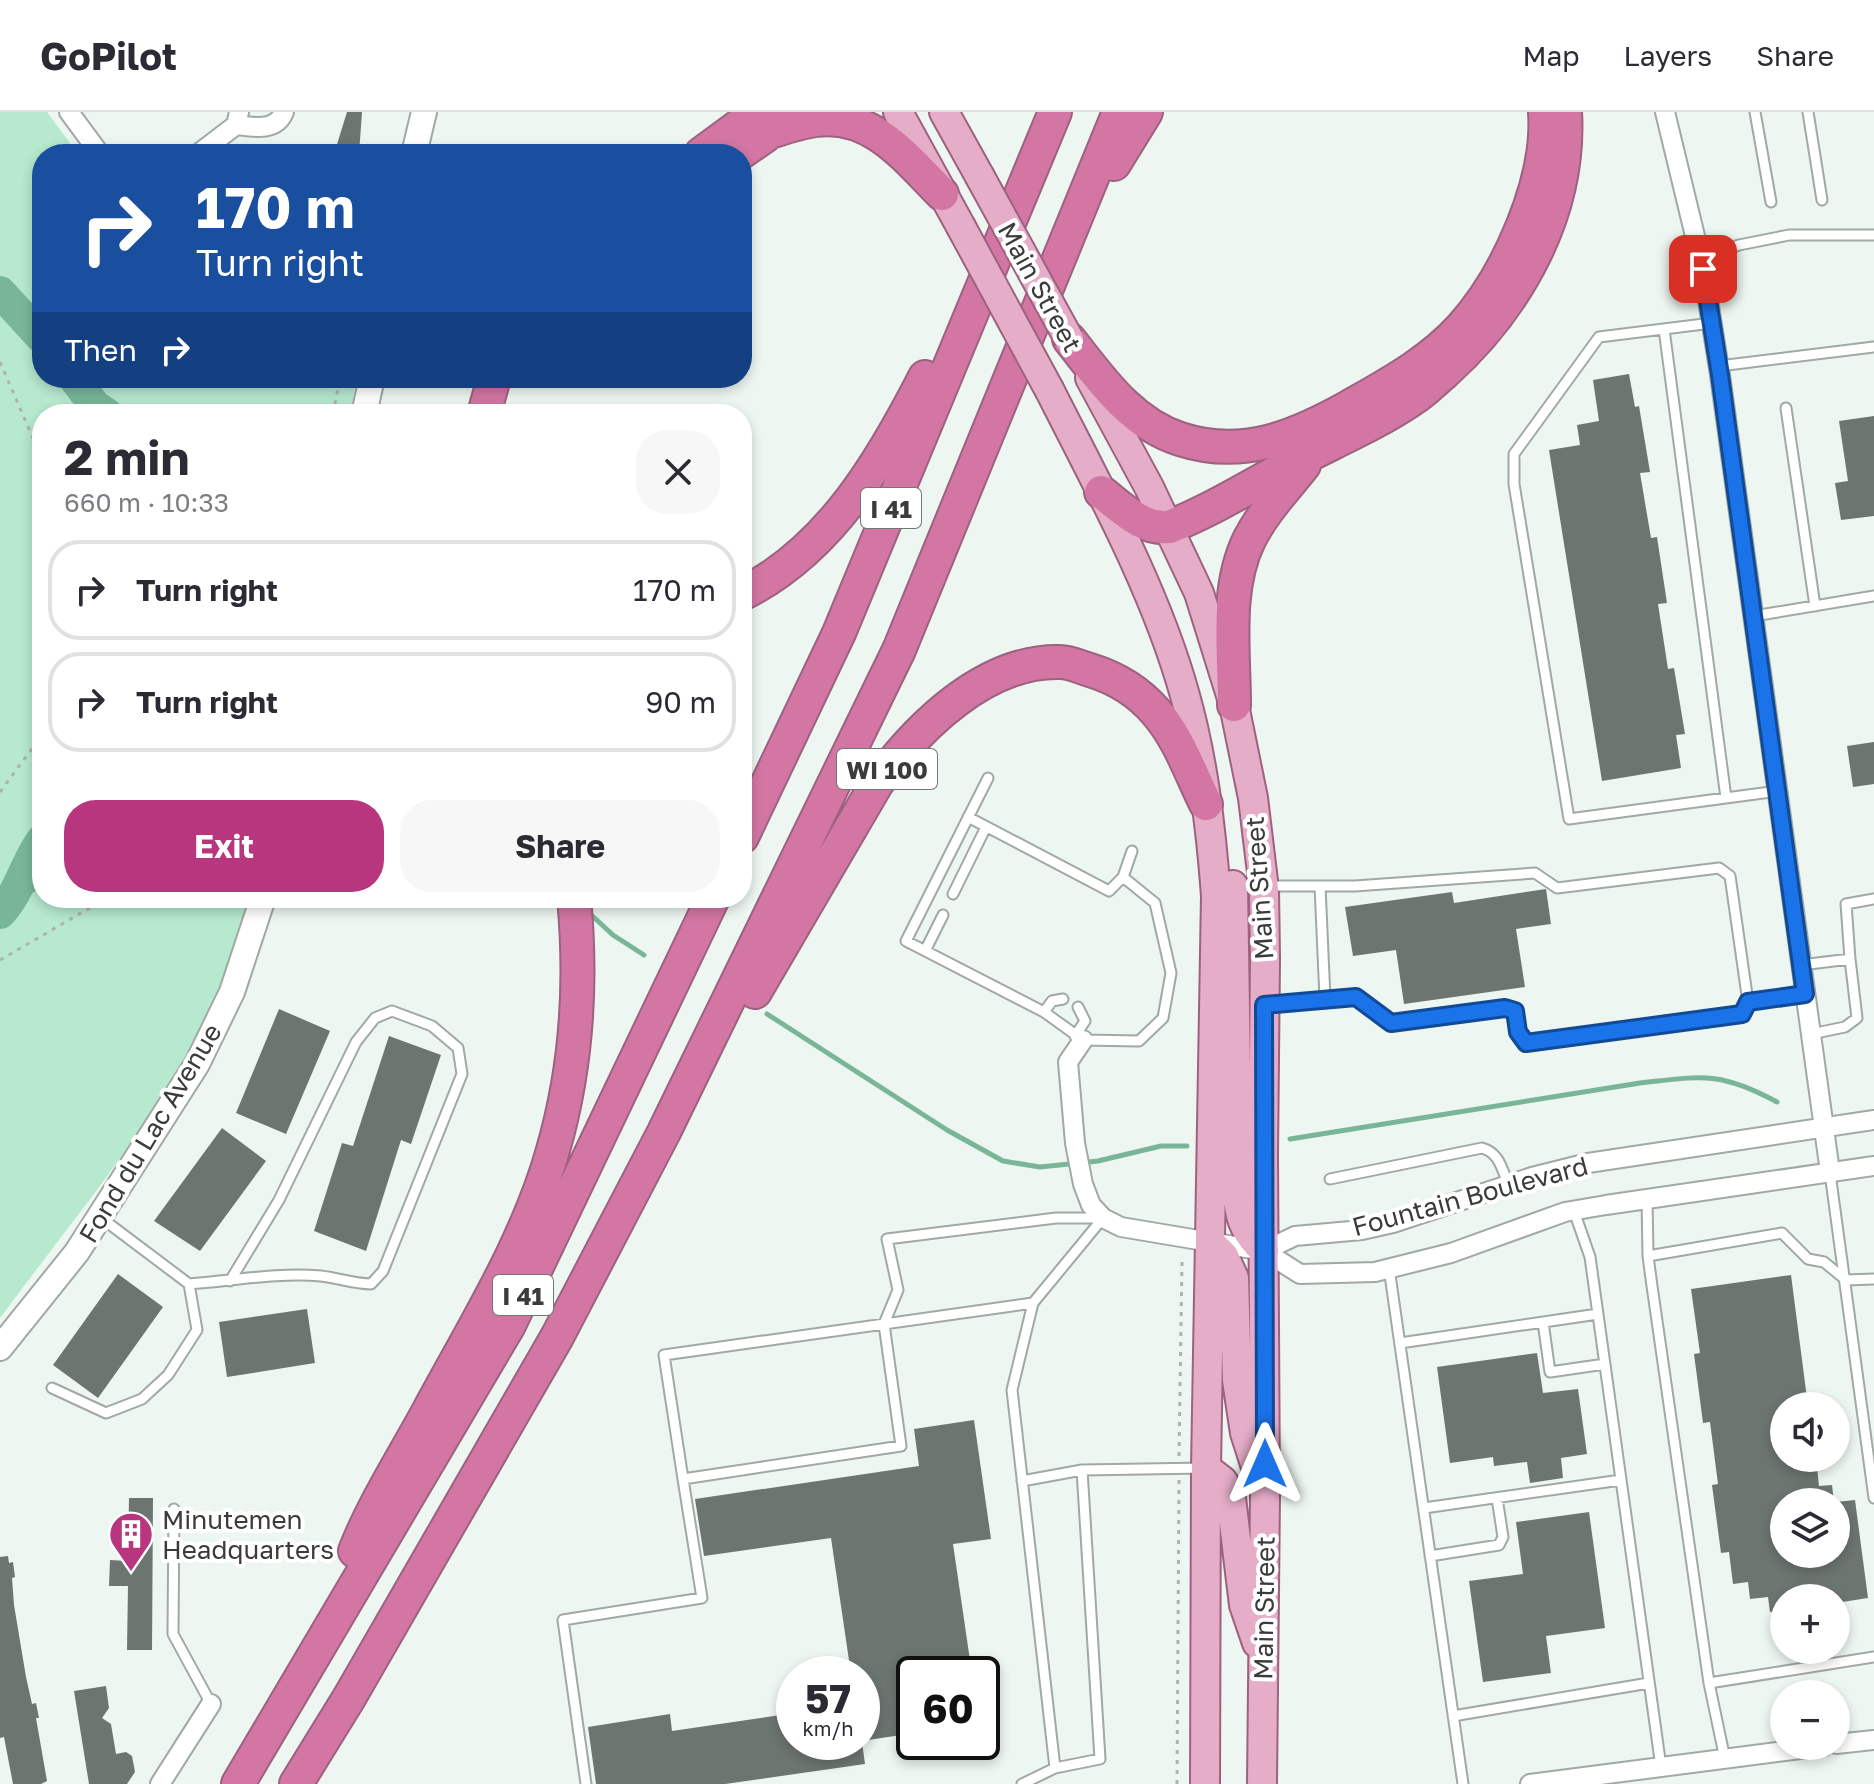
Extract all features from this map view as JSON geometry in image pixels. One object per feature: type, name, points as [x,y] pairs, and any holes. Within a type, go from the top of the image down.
[{"type":"highway","points":[[721,144],[763,123],[800,112]]},
{"type":"highway","name":"I 41","points":[[752,816],[839,633],[1055,112]]},
{"type":"highway","name":"I 41","points":[[296,1784],[349,1698],[557,1337],[664,1132],[899,650],[1119,112]]},
{"type":"highway","points":[[1065,246],[1146,112]]},
{"type":"highway","points":[[1069,339],[1115,397],[1161,432],[1179,439],[1223,448],[1259,446],[1334,415],[1430,356],[1461,328],[1494,283],[1526,219],[1540,164],[1545,112]]},
{"type":"highway","points":[[1101,492],[1145,524],[1157,528],[1169,527],[1355,433],[1415,399],[1468,351],[1493,323],[1522,279],[1541,241],[1559,191],[1567,139],[1565,112]]},
{"type":"highway","points":[[747,144],[763,123],[817,119],[851,122],[883,135],[942,194]]},
{"type":"highway","points":[[752,588],[779,572],[841,513],[890,445],[1029,175]]},
{"type":"highway","points":[[1234,705],[1234,593],[1244,553],[1265,512],[1314,452]]},
{"type":"highway","name":"WI 100","points":[[664,1132],[726,1042],[877,783],[918,732],[991,678],[1024,666],[1058,662],[1114,677],[1155,711],[1170,730],[1209,818]]},
{"type":"highway","points":[[304,1676],[360,1537],[492,1293],[528,1219],[548,1165],[567,1096],[576,1032],[579,953],[575,908]]},
{"type":"highway","name":"I 41","points":[[238,1784],[509,1325],[708,908]]},
{"type":"main road","name":"Main Street","points":[[898,112],[1050,391],[1101,492],[1160,622],[1194,730],[1209,818],[1216,896],[1210,1242],[1192,1468],[1205,1784]]},
{"type":"main road","name":"Main Street","points":[[944,112],[1169,527],[1199,593],[1234,705],[1253,798],[1263,886],[1265,1494],[1262,1784]]},
{"type":"main road","points":[[1209,818],[1234,893],[1239,1212],[1249,1237],[1264,1251]]},
{"type":"main road","points":[[1210,1242],[1224,1256],[1234,1278],[1237,1380],[1245,1433],[1265,1494]]},
{"type":"main road","points":[[1192,1468],[1223,1481],[1231,1498],[1244,1605],[1264,1662]]},
{"type":"street","points":[[69,112],[93,144]]},
{"type":"street","points":[[209,144],[238,119],[262,128],[281,119],[284,112]]},
{"type":"street","points":[[416,144],[424,112]]},
{"type":"street","points":[[1665,112],[1700,258],[1719,366],[1830,1172]]},
{"type":"street","name":"Fond du Lac Avenue","points":[[0,1348],[77,1252],[151,1140],[209,1041],[232,992],[260,908]]},
{"type":"street","points":[[1079,1038],[1068,1062],[1075,1143],[1083,1184],[1091,1205],[1103,1218],[1121,1227],[1264,1251]]},
{"type":"street","name":"Fountain Boulevard","points":[[1264,1251],[1295,1236],[1362,1230],[1393,1223],[1532,1177],[1627,1155],[1874,1120]]},
{"type":"street","name":"Fountain Boulevard","points":[[1264,1251],[1300,1274],[1375,1272],[1451,1253],[1574,1211],[1874,1166]]},
{"type":"street","points":[[160,1784],[211,1704]]},
{"type":"street","points":[[1850,1743],[1874,1740]]},
{"type":"street","points":[[1530,1784],[1770,1753]]},
{"type":"lane","points":[[1755,112],[1771,202]]},
{"type":"lane","points":[[1808,112],[1822,200]]},
{"type":"lane","points":[[1700,258],[1739,245],[1789,235],[1874,235]]},
{"type":"lane","points":[[1712,323],[1599,337],[1514,454],[1514,484],[1569,819],[1778,791]]},
{"type":"lane","points":[[1664,329],[1726,798]]},
{"type":"lane","points":[[1719,366],[1874,347]]},
{"type":"lane","points":[[1786,408],[1815,606]]},
{"type":"lane","points":[[1754,616],[1874,596]]},
{"type":"lane","points":[[988,778],[906,941],[1044,1012],[1079,1038],[1139,1041],[1163,1018],[1171,973],[1155,903],[1123,877]]},
{"type":"lane","points":[[968,817],[1109,891],[1123,877],[1132,851]]},
{"type":"lane","points":[[953,894],[986,827]]},
{"type":"lane","points":[[1263,886],[1355,886],[1535,873],[1557,888],[1719,868],[1730,876],[1748,1002],[1742,1014],[1526,1043],[1518,1032],[1515,1011],[1505,1008],[1391,1023],[1356,997],[1264,1005]]},
{"type":"lane","points":[[1320,886],[1325,999]]},
{"type":"lane","points":[[1811,1034],[1845,1027],[1857,1018],[1846,904],[1874,899]]},
{"type":"lane","points":[[925,951],[943,915]]},
{"type":"lane","points":[[1801,965],[1850,959]]},
{"type":"lane","points":[[1748,1002],[1805,994]]},
{"type":"lane","points":[[1044,1012],[1052,1001],[1063,999]]},
{"type":"lane","points":[[1078,1007],[1085,1021],[1079,1038]]},
{"type":"lane","points":[[100,1217],[189,1284],[309,1276],[371,1284],[383,1271],[462,1074],[458,1048],[432,1026],[392,1011],[375,1018],[356,1042],[279,1200],[230,1281]]},
{"type":"lane","points":[[1330,1179],[1482,1148],[1492,1151],[1498,1158],[1509,1186]]},
{"type":"lane","points":[[1830,1172],[1874,1498]]},
{"type":"lane","points":[[1647,1198],[1652,1286],[1709,1683],[1725,1759]]},
{"type":"lane","points":[[1574,1211],[1590,1257],[1661,1767]]},
{"type":"lane","points":[[683,1479],[901,1446],[884,1324],[898,1290],[887,1239],[1056,1218],[1103,1218]]},
{"type":"lane","points":[[1055,1768],[1012,1390],[1033,1303],[1103,1218]]},
{"type":"lane","points":[[1648,1256],[1782,1233],[1808,1259],[1824,1262],[1846,1280],[1874,1279]]},
{"type":"lane","points":[[1389,1268],[1463,1784]]},
{"type":"lane","points":[[52,1388],[106,1413],[142,1399],[168,1375],[197,1330],[189,1284]]},
{"type":"lane","points":[[586,1784],[563,1620],[702,1598],[664,1355],[1033,1303]]},
{"type":"lane","points":[[1400,1343],[1598,1314]]},
{"type":"lane","points":[[1543,1322],[1550,1372],[1605,1364]]},
{"type":"lane","points":[[1022,1481],[1082,1470],[1192,1468]]},
{"type":"lane","points":[[1022,1784],[1055,1768],[1100,1759],[1082,1470]]},
{"type":"lane","points":[[1424,1508],[1621,1480]]},
{"type":"lane","points":[[1430,1556],[1499,1545],[1503,1537],[1497,1498]]},
{"type":"lane","points":[[174,1509],[173,1634],[211,1704]]},
{"type":"lane","points":[[1709,1683],[1874,1657]]},
{"type":"lane","points":[[1453,1716],[1649,1683]]},
{"type":"path","points":[[0,362],[32,436]]},
{"type":"path","points":[[0,792],[32,749]]},
{"type":"path","points":[[0,960],[90,908]]},
{"type":"path","points":[[1177,1784],[1192,1468],[1182,1260]]},
{"type":"green space","points":[[0,112],[47,112],[71,144],[32,144],[32,388],[355,388],[352,404],[32,404],[32,908],[246,908],[214,1003],[177,1072],[104,1180],[0,1318]]},
{"type":"building","points":[[347,112],[362,112],[360,144],[337,144]]},
{"type":"building","points":[[1629,374],[1635,407],[1639,406],[1650,472],[1640,473],[1651,538],[1657,537],[1667,603],[1658,604],[1668,669],[1674,668],[1685,734],[1676,735],[1681,768],[1602,781],[1549,450],[1580,445],[1577,425],[1599,421],[1593,380]]},
{"type":"building","points":[[1874,416],[1874,516],[1841,520],[1835,483],[1848,481],[1839,421]]},
{"type":"building","points":[[1874,742],[1874,784],[1853,787],[1847,746]]},
{"type":"building","points":[[1546,889],[1551,924],[1516,929],[1525,987],[1404,1004],[1396,950],[1353,956],[1345,907],[1452,892],[1454,903]]},
{"type":"building","points":[[279,1009],[330,1031],[286,1134],[236,1113]]},
{"type":"building","points":[[389,1036],[441,1055],[411,1144],[401,1140],[366,1251],[314,1231],[342,1143],[353,1146]]},
{"type":"building","points":[[222,1128],[266,1161],[200,1251],[154,1221]]},
{"type":"building","points":[[118,1274],[163,1307],[98,1398],[53,1365]]},
{"type":"building","points":[[1791,1275],[1806,1392],[1770,1392],[1770,1472],[1818,1472],[1819,1486],[1832,1485],[1832,1488],[1770,1488],[1770,1568],[1850,1568],[1850,1501],[1855,1500],[1868,1598],[1850,1601],[1850,1584],[1770,1584],[1770,1612],[1768,1597],[1750,1599],[1748,1582],[1733,1584],[1729,1552],[1721,1553],[1712,1485],[1718,1484],[1710,1422],[1703,1423],[1694,1354],[1700,1353],[1691,1289]]},
{"type":"building","points":[[307,1309],[315,1363],[227,1377],[219,1322]]},
{"type":"building","points":[[1537,1353],[1543,1393],[1578,1389],[1587,1454],[1561,1458],[1563,1478],[1530,1483],[1527,1462],[1494,1466],[1493,1457],[1450,1463],[1437,1367]]},
{"type":"building","points":[[974,1420],[991,1539],[953,1544],[969,1656],[896,1656],[896,1736],[880,1738],[880,1656],[848,1656],[831,1538],[704,1556],[695,1499],[919,1466],[914,1429]]},
{"type":"building","name":"Minutemen Headquarters","points":[[129,1498],[153,1498],[152,1650],[127,1650],[128,1586],[109,1586],[110,1560],[128,1561]]},
{"type":"building","points":[[1589,1512],[1605,1628],[1546,1636],[1551,1673],[1483,1682],[1469,1581],[1523,1574],[1516,1522]]},
{"type":"building","points":[[8,1556],[9,1563],[13,1562],[14,1605],[26,1677],[32,1704],[36,1703],[39,1718],[36,1718],[47,1781],[41,1784],[13,1784],[4,1737],[0,1738],[0,1557]]},
{"type":"building","points":[[106,1686],[109,1708],[102,1718],[111,1724],[116,1754],[126,1752],[132,1756],[135,1772],[127,1784],[89,1784],[74,1691]]},
{"type":"building","points":[[670,1714],[672,1731],[776,1716],[776,1760],[864,1760],[865,1764],[725,1784],[596,1784],[588,1727]]},
{"type":"waterway","points":[[0,292],[32,327]]},
{"type":"waterway","points":[[82,388],[94,404]]},
{"type":"waterway","points":[[0,913],[13,896],[32,856]]},
{"type":"waterway","points":[[13,900],[32,890]]},
{"type":"waterway","points":[[588,912],[613,935],[644,955]]},
{"type":"waterway","points":[[767,1014],[947,1130],[1003,1161],[1040,1167],[1098,1161],[1161,1146],[1187,1146]]},
{"type":"waterway","points":[[1290,1139],[1680,1079],[1725,1081],[1777,1102]]},
{"type":"place","name":"Minutemen Headquarters","points":[[131,1573]]},
{"type":"route","points":[[1265,1464],[1264,1005],[1356,997],[1391,1023],[1505,1008],[1515,1011],[1518,1032],[1526,1043],[1742,1014],[1748,1002],[1805,994],[1703,269]]}]
